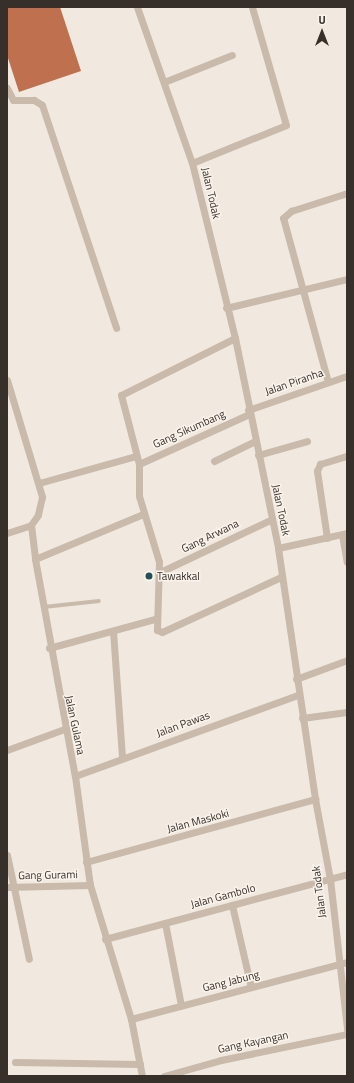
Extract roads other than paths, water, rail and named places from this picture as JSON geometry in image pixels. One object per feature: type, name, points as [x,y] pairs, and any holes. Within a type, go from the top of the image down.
[{"type":"street","name":"Jalan Todak","points":[[137,7],[192,163],[226,308],[235,338],[272,518],[278,548],[298,695],[330,879],[338,965],[347,1029]]},
{"type":"street","points":[[192,163],[286,125],[252,7]]},
{"type":"street","points":[[164,82],[232,55]]},
{"type":"street","points":[[7,88],[13,100],[34,100],[42,105],[116,328]]},
{"type":"street","points":[[328,382],[304,288],[283,218],[291,211],[347,193]]},
{"type":"street","points":[[226,308],[304,288],[347,279]]},
{"type":"street","points":[[235,338],[121,395],[139,464],[143,514],[159,562],[155,619],[157,630],[162,632],[281,577]]},
{"type":"street","name":"Jalan Piranha","points":[[249,412],[347,376]]},
{"type":"street","points":[[7,380],[39,483],[41,508],[31,525],[7,533]]},
{"type":"street","name":"Gang Sikumbang","points":[[139,464],[249,412]]},
{"type":"street","points":[[214,461],[255,441]]},
{"type":"street","points":[[258,455],[308,441]]},
{"type":"street","points":[[39,483],[136,456]]},
{"type":"street","points":[[327,538],[317,471],[320,464],[347,456]]},
{"type":"street","points":[[35,559],[143,514]]},
{"type":"street","name":"Gang Arwana","points":[[158,573],[272,518]]},
{"type":"street","name":"Jalan Gulama","points":[[31,525],[49,648],[64,729],[75,776],[90,885],[104,939],[131,1019],[142,1076]]},
{"type":"street","points":[[278,548],[344,534],[347,562]]},
{"type":"street","points":[[49,648],[155,619]]},
{"type":"street","points":[[113,631],[122,758]]},
{"type":"street","points":[[296,679],[347,660]]},
{"type":"street","name":"Jalan Pawas","points":[[75,776],[298,695]]},
{"type":"street","points":[[302,718],[347,712]]},
{"type":"street","points":[[7,750],[64,729]]},
{"type":"street","name":"Jalan Maskoki","points":[[86,862],[315,799]]},
{"type":"street","points":[[7,855],[10,887],[29,959]]},
{"type":"street","name":"Jalan Gambolo","points":[[104,939],[347,874]]},
{"type":"street","name":"Gang Gurami","points":[[10,887],[90,885]]},
{"type":"street","points":[[232,905],[251,987]]},
{"type":"street","points":[[165,923],[181,1005]]},
{"type":"street","name":"Gang Jabung","points":[[131,1019],[347,962]]},
{"type":"street","name":"Gang Kayangan","points":[[164,1076],[221,1060],[347,1034]]},
{"type":"street","points":[[16,1062],[140,1064]]},
{"type":"lane","points":[[43,607],[99,601]]},
{"type":"place","name":"Tawakkal","points":[[149,576]]}]
